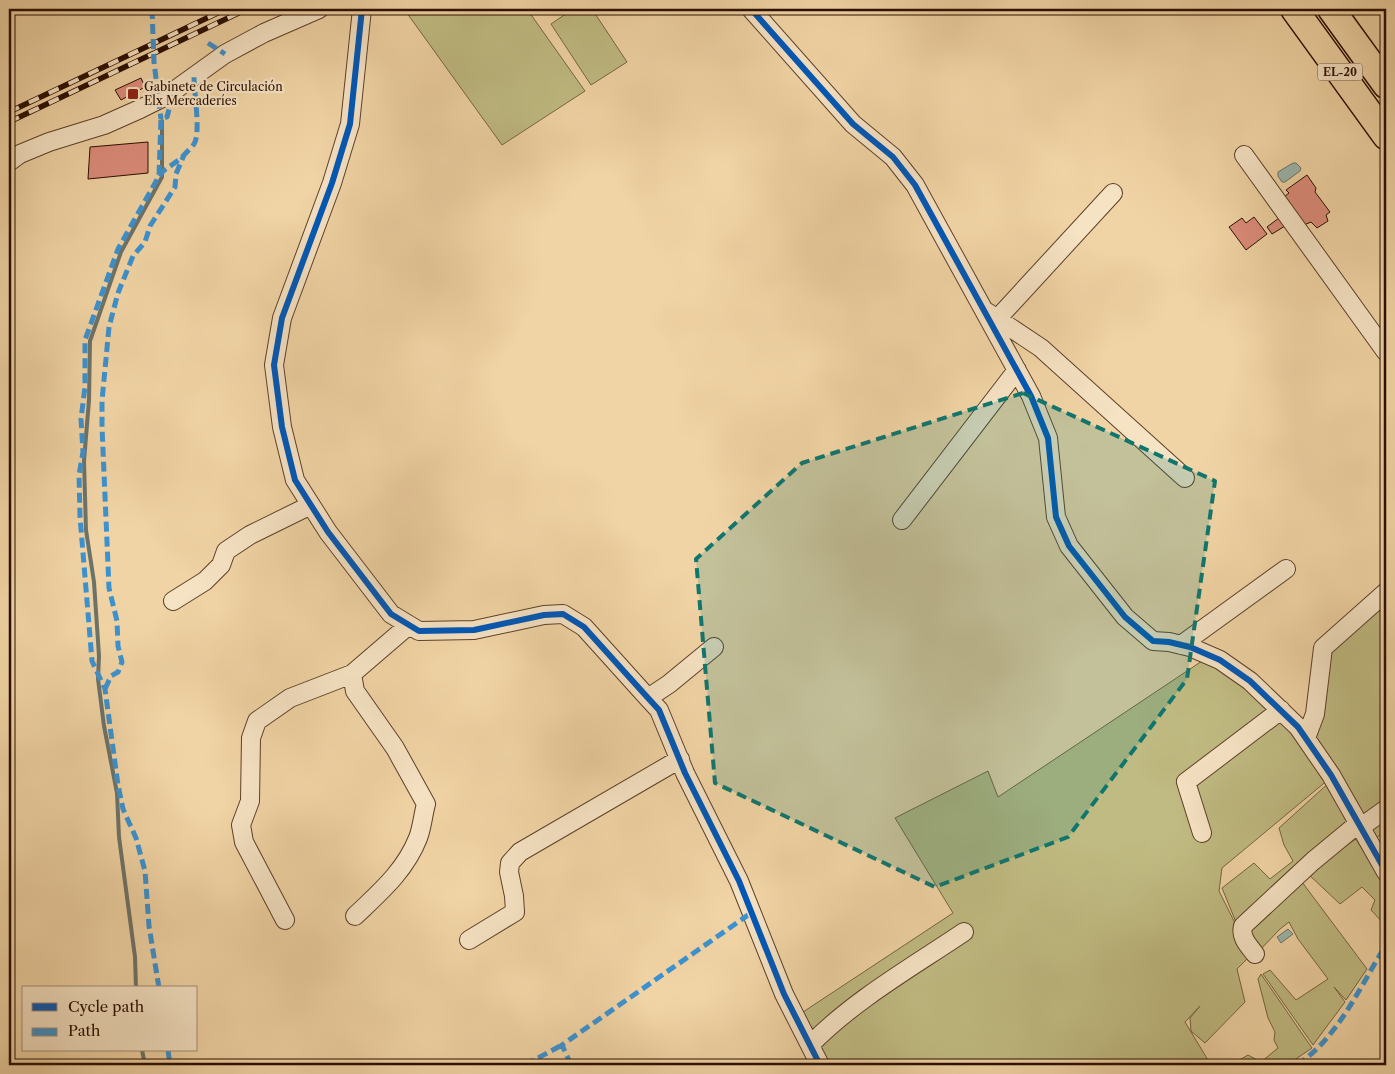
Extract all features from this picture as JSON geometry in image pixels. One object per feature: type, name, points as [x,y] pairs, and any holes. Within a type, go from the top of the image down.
[{"type":"highway","name":"EL-20","points":[[1294,9],[1386,136]]},
{"type":"highway","name":"EL-20","points":[[1331,9],[1386,84]]},
{"type":"street","points":[[9,162],[20,154],[50,142],[104,125],[140,109],[168,95],[226,54],[256,37],[319,9]]},
{"type":"street","points":[[362,9],[350,124],[332,183],[282,318],[274,365],[282,427],[295,480],[328,532],[391,614],[419,631],[474,630],[544,615],[563,614],[584,627],[659,710],[680,759],[739,881],[784,994],[820,1065]]},
{"type":"street","points":[[751,9],[853,124],[893,157],[915,185],[991,315],[1031,396],[1048,438],[1056,517],[1069,546],[1125,617],[1153,641],[1190,647],[1220,660],[1250,681],[1298,727],[1331,774],[1386,872]]},
{"type":"street","points":[[1244,155],[1386,352]]},
{"type":"street","points":[[991,315],[1113,193]]},
{"type":"street","points":[[991,315],[1041,348],[1186,478]]},
{"type":"street","points":[[902,520],[1017,370]]},
{"type":"street","points":[[173,601],[205,581],[221,566],[226,551],[250,535],[311,505]]},
{"type":"street","points":[[1181,645],[1286,569]]},
{"type":"street","points":[[1306,738],[1315,714],[1323,648],[1386,592]]},
{"type":"street","points":[[285,920],[244,842],[241,824],[250,801],[251,738],[257,721],[290,698],[352,674],[409,625]]},
{"type":"street","points":[[648,698],[670,684],[714,647]]},
{"type":"street","points":[[352,674],[355,691],[395,748],[426,804],[418,837],[405,863],[389,884],[355,916]]},
{"type":"street","points":[[1202,833],[1186,782],[1281,710]]},
{"type":"street","points":[[469,940],[515,912],[509,872],[510,863],[520,852],[680,759]]},
{"type":"street","points":[[1255,954],[1241,932],[1243,926],[1303,877],[1360,825],[1386,809]]},
{"type":"street","points":[[810,1045],[825,1029],[868,996],[964,932]]},
{"type":"highlighted area","points":[[1023,393],[1215,481],[1187,679],[1068,837],[935,887],[715,783],[696,559],[802,463]]},
{"type":"shaded area","points":[[404,9],[527,9],[585,91],[502,145]]},
{"type":"shaded area","points":[[573,9],[592,9],[627,62],[591,85],[551,24]]},
{"type":"shaded area","points":[[1296,163],[1301,168],[1300,171],[1285,182],[1282,182],[1278,172]]},
{"type":"shaded area","points":[[1386,599],[1386,809],[1361,827],[1311,746],[1330,650]]},
{"type":"shaded area","points":[[1205,659],[1276,712],[1329,779],[1222,868],[1219,891],[1238,929],[1249,957],[1237,969],[1245,1002],[1205,1043],[1191,1031],[1190,1018],[1200,1006],[1185,1022],[1211,1065],[823,1065],[800,1014],[953,913],[895,818],[988,771],[998,797]]},
{"type":"shaded area","points":[[1331,781],[1350,827],[1238,927],[1222,888],[1254,863],[1270,879],[1293,861],[1284,845],[1279,828]]},
{"type":"shaded area","points":[[1386,816],[1386,831],[1376,838],[1370,827]]},
{"type":"shaded area","points":[[1356,839],[1386,887],[1386,926],[1371,910],[1375,900],[1362,887],[1340,904],[1306,872]]},
{"type":"shaded area","points":[[1302,882],[1367,969],[1346,1000],[1334,987],[1345,1002],[1313,1045],[1263,974],[1270,970],[1296,1000],[1328,979],[1298,939],[1289,922],[1259,951],[1248,929]]},
{"type":"shaded area","points":[[1288,929],[1293,934],[1281,943],[1277,937]]},
{"type":"shaded area","points":[[1261,974],[1312,1048],[1287,1065],[1231,1065],[1248,1055],[1261,1062],[1278,1048],[1274,1040],[1275,1032],[1268,1018],[1258,979]]},
{"type":"building","points":[[141,78],[145,87],[121,100],[115,90]]},
{"type":"building","points":[[148,142],[148,173],[88,179],[90,147]]},
{"type":"building","points":[[1307,175],[1316,188],[1315,192],[1330,212],[1326,215],[1328,221],[1317,228],[1311,222],[1304,225],[1284,197],[1289,193],[1286,190]]},
{"type":"building","points":[[1254,217],[1267,234],[1246,250],[1229,227],[1242,218],[1246,223]]},
{"type":"building","points":[[1279,218],[1285,226],[1272,234],[1267,227]]},
{"type":"waterway","points":[[136,986],[135,957],[119,837],[117,793],[104,726],[98,679],[99,656],[94,582],[86,530],[84,461],[89,400],[90,341],[121,252],[162,177],[162,121]]},
{"type":"waterway","points":[[142,1052],[145,1065]]},
{"type":"railway","points":[[9,12],[15,9]]},
{"type":"railway","points":[[9,112],[226,9]]},
{"type":"railway","points":[[9,122],[247,9]]},
{"type":"marked path","points":[[152,9],[154,62],[161,119]]},
{"type":"marked path","points":[[208,43],[225,54]]},
{"type":"marked path","points":[[159,176],[177,161],[194,144],[196,139],[197,122],[194,77]]},
{"type":"marked path","points":[[159,986],[149,926],[145,871],[136,838],[123,809],[105,689],[92,661],[80,517],[79,475],[83,452],[81,419],[85,387],[85,340],[118,249],[159,176],[161,119],[167,117],[174,91]]},
{"type":"marked path","points":[[105,689],[111,676],[118,672],[122,662],[118,646],[117,621],[109,588],[102,427],[102,401],[109,327],[118,293],[133,256],[145,242],[150,226],[175,187],[176,174],[184,155]]},
{"type":"marked path","points":[[571,1065],[562,1045],[751,913]]},
{"type":"marked path","points":[[1297,1065],[1312,1053],[1337,1026],[1386,945]]},
{"type":"marked path","points":[[525,1065],[562,1045]]},
{"type":"marked path","points":[[168,1052],[170,1065]]},
{"type":"cycle path","points":[[362,9],[350,124],[332,183],[282,318],[274,365],[282,427],[295,480],[328,532],[391,614],[419,631],[474,630],[544,615],[563,614],[584,627],[659,710],[685,773],[739,881],[784,994],[820,1065]]},
{"type":"cycle path","points":[[751,9],[853,124],[893,157],[915,185],[1031,396],[1048,438],[1056,517],[1069,546],[1125,617],[1153,641],[1169,642],[1190,647],[1220,660],[1250,681],[1298,727],[1331,775],[1386,872]]},
{"type":"place","name":"Gabinete de Circulación Elx Mercaderíes","points":[[133,94]]}]
